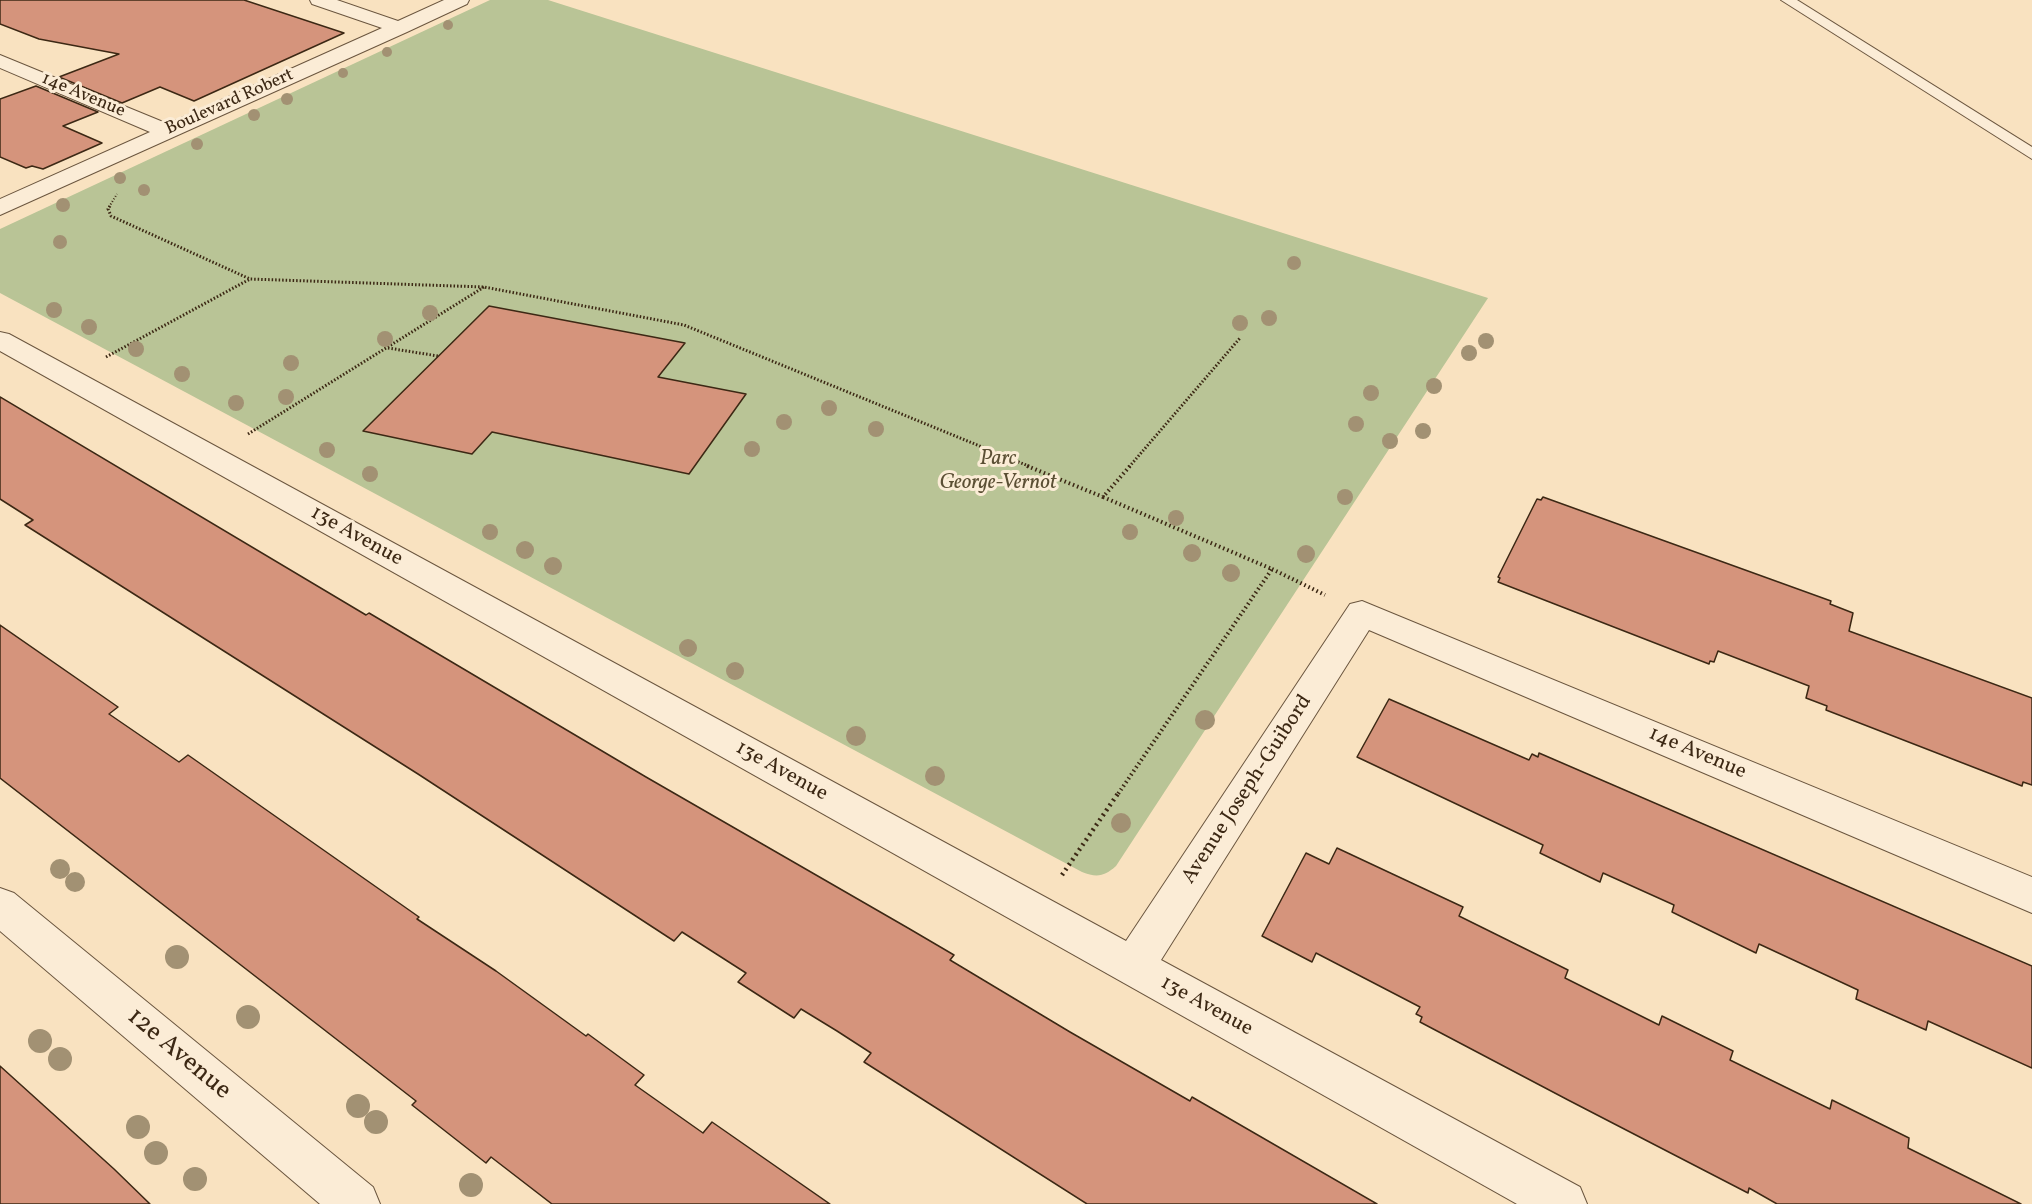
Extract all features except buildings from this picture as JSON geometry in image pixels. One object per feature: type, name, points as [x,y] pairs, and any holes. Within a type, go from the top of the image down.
[{"type":"street","points":[[319,0],[400,28]]},
{"type":"street","name":"Boulevard Robert","points":[[0,208],[460,0]]},
{"type":"street","name":"14e Avenue","points":[[0,61],[167,131]]},
{"type":"street","name":"13e Avenue","points":[[0,340],[1563,1204]]},
{"type":"street","name":"14e Avenue","points":[[1362,613],[2032,895]]},
{"type":"street","name":"Avenue Joseph-Guibord","points":[[1133,967],[1362,613]]},
{"type":"street","name":"12e Avenue","points":[[0,906],[356,1204]]},
{"type":"lane","points":[[1788,0],[2032,154]]},
{"type":"path","points":[[123,189],[110,203],[108,210],[111,216],[250,279],[484,287],[684,325],[1103,497],[1272,569],[1362,613]]},
{"type":"path","points":[[113,354],[250,279]]},
{"type":"path","points":[[267,422],[484,287]]},
{"type":"path","points":[[1103,497],[1240,338]]},
{"type":"path","points":[[387,347],[438,356]]},
{"type":"path","points":[[1035,913],[1272,569]]},
{"type":"green space","name":"Parc George-Vernot","points":[[490,0],[548,0],[1488,298],[1112,869],[1104,874],[1096,875],[1082,872],[0,293],[0,229]]}]
